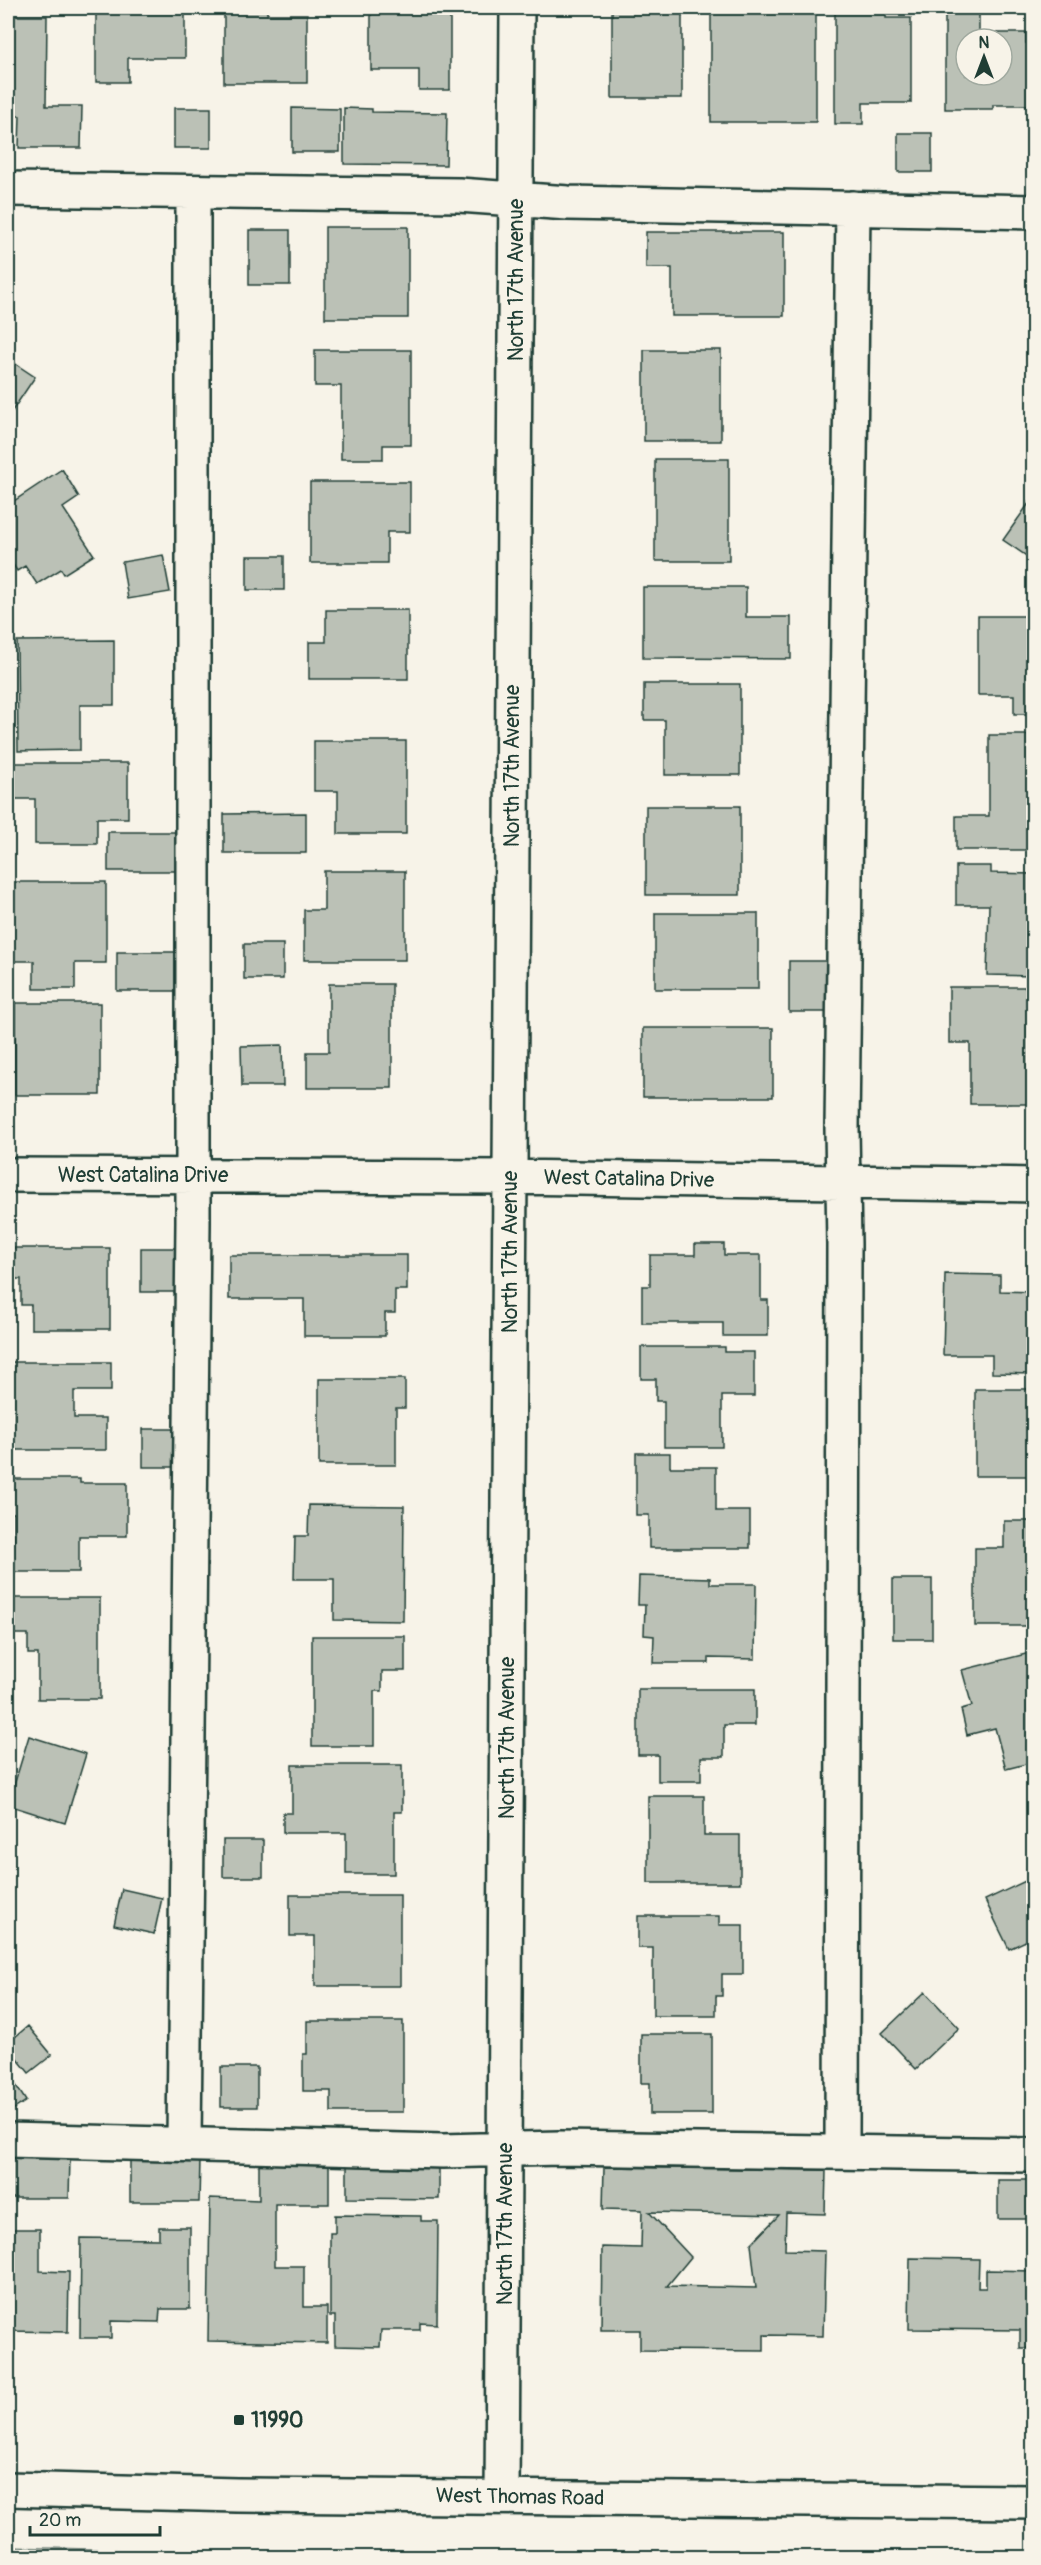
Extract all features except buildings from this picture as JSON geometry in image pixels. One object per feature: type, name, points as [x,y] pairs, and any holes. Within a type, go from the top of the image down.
[{"type":"street","name":"North 17th Avenue","points":[[502,2497],[517,8]]},
{"type":"street","points":[[8,189],[459,195],[568,203],[1034,212]]},
{"type":"street","points":[[184,2143],[193,1176],[193,192]]},
{"type":"street","points":[[842,2152],[842,1129],[853,208]]},
{"type":"street","name":"West Catalina Drive","points":[[8,1175],[510,1177],[1034,1185]]},
{"type":"street","points":[[8,2140],[443,2151],[559,2148],[1034,2155]]},
{"type":"street","name":"West Thomas Road","points":[[8,2489],[237,2495],[1034,2502]]},
{"type":"shaded area","points":[[8,2547],[413,2557],[8,2558]]},
{"type":"place","name":"11990","points":[[239,2420]]}]
